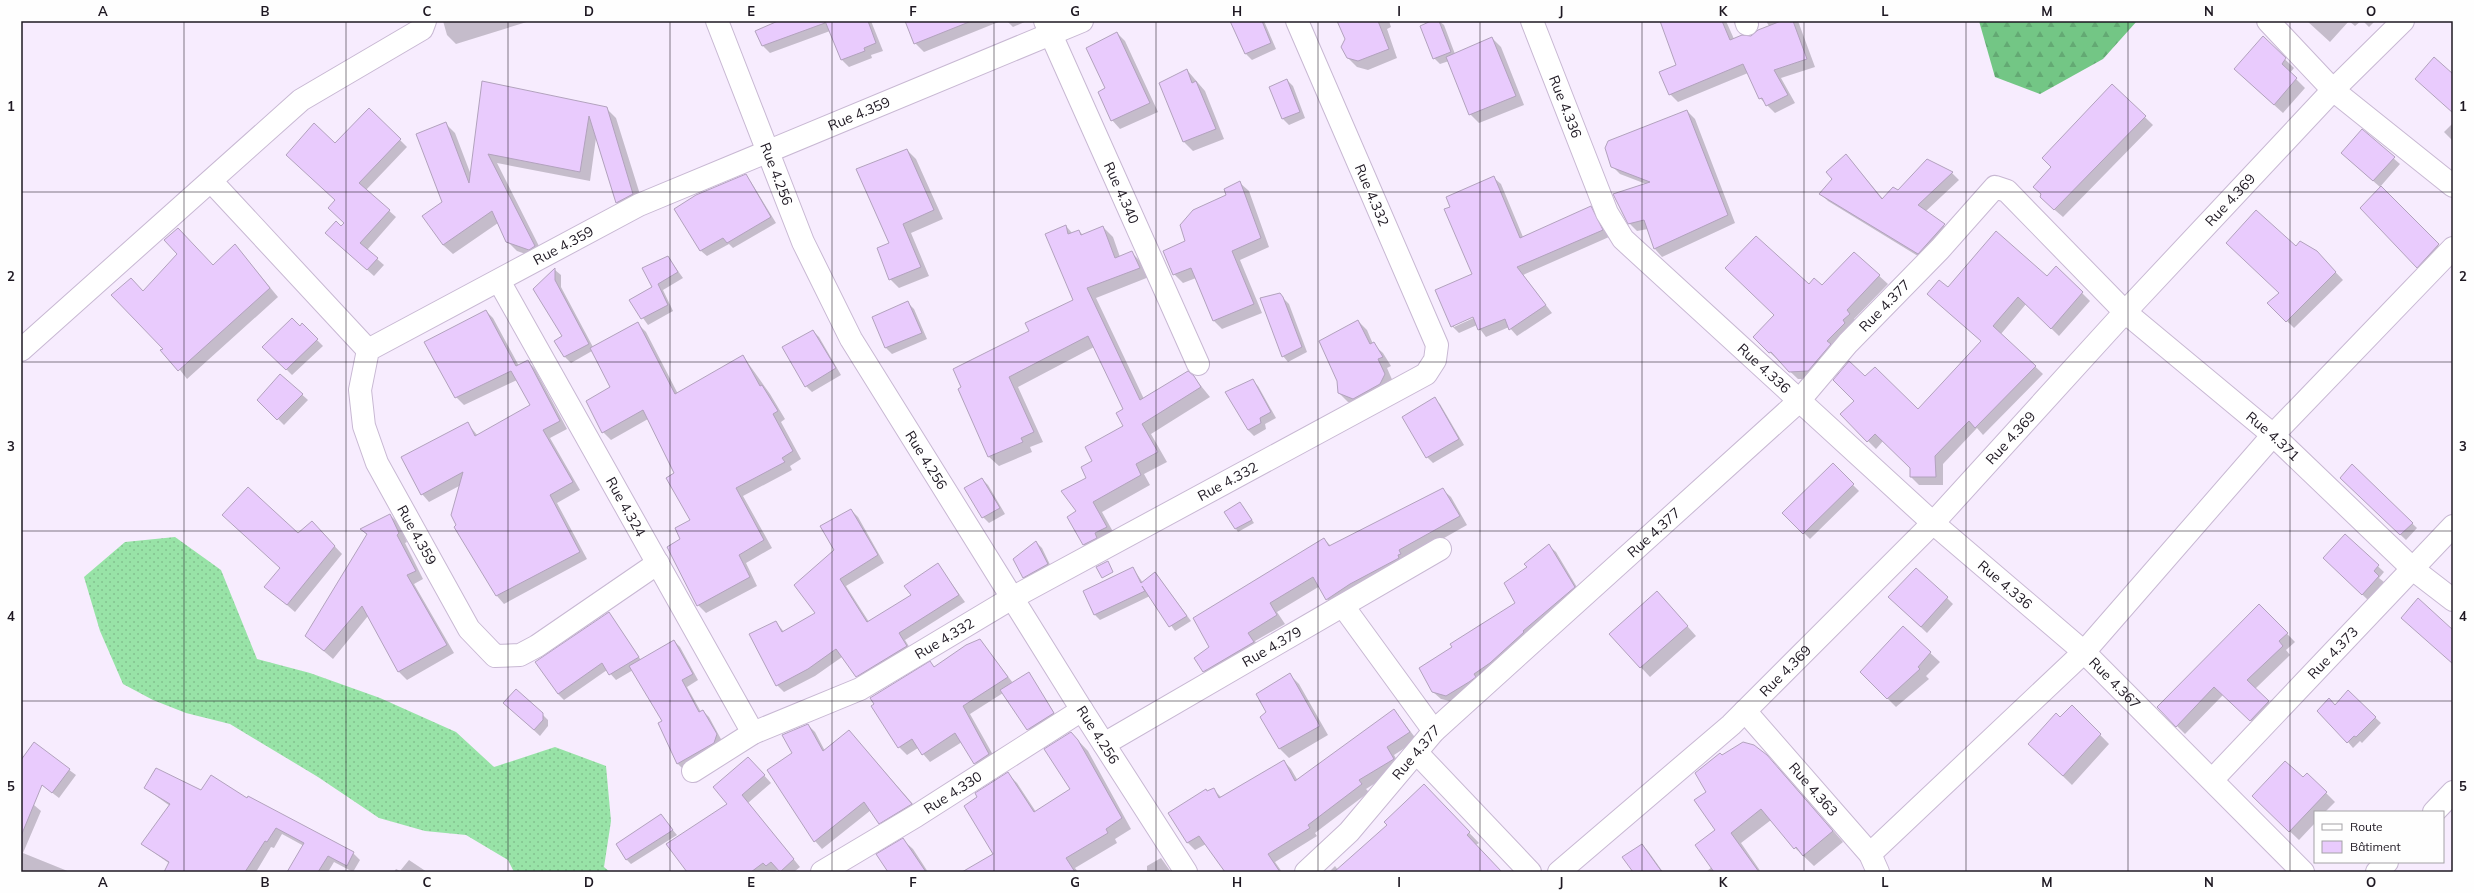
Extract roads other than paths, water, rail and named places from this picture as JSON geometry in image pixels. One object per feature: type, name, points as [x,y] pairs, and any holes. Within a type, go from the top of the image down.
[{"type":"street","points":[[21,350],[301,100],[422,29],[425,21]]},
{"type":"street","name":"Rue 4.256","points":[[717,21],[803,242],[851,339],[1082,710],[1186,872]]},
{"type":"street","name":"Rue 4.359","points":[[658,563],[537,646],[520,655],[495,656],[469,629],[377,463],[364,426],[360,390],[368,350],[499,282],[639,205],[1048,27],[1082,21]]},
{"type":"street","name":"Rue 4.332","points":[[693,771],[753,733],[860,689],[1012,598],[1426,374],[1435,360],[1437,345],[1297,21]]},
{"type":"street","name":"Rue 4.336","points":[[1532,21],[1607,213],[1623,239],[1798,402],[1933,523],[2084,652]]},
{"type":"street","points":[[2268,21],[2333,90],[2453,186]]},
{"type":"street","points":[[2333,90],[2403,21]]},
{"type":"street","name":"Rue 4.340","points":[[1048,27],[1198,364]]},
{"type":"street","name":"Rue 4.369","points":[[1559,872],[1745,711],[1933,523],[2125,312],[2333,90]]},
{"type":"street","points":[[211,180],[368,350]]},
{"type":"street","name":"Rue 4.377","points":[[1306,872],[1349,832],[1434,731],[1798,402],[1848,343],[1940,249],[1995,187]]},
{"type":"street","name":"Rue 4.371","points":[[1995,187],[2007,191],[2125,312],[2273,435],[2414,570],[2453,600]]},
{"type":"street","points":[[2084,652],[2273,435],[2453,248]]},
{"type":"street","name":"Rue 4.324","points":[[499,282],[753,733]]},
{"type":"street","name":"Rue 4.373","points":[[2213,780],[2414,570],[2453,526]]},
{"type":"street","name":"Rue 4.379","points":[[1104,744],[1440,549]]},
{"type":"street","points":[[1344,606],[1434,731]]},
{"type":"street","name":"Rue 4.367","points":[[1874,863],[2084,652],[2303,872]]},
{"type":"street","name":"Rue 4.330","points":[[822,872],[916,816],[1082,710]]},
{"type":"street","name":"Rue 4.363","points":[[1745,711],[1874,863]]},
{"type":"street","points":[[1417,753],[1530,872]]},
{"type":"street","points":[[2435,811],[2453,792]]},
{"type":"street","points":[[2377,872],[2386,863]]}]
